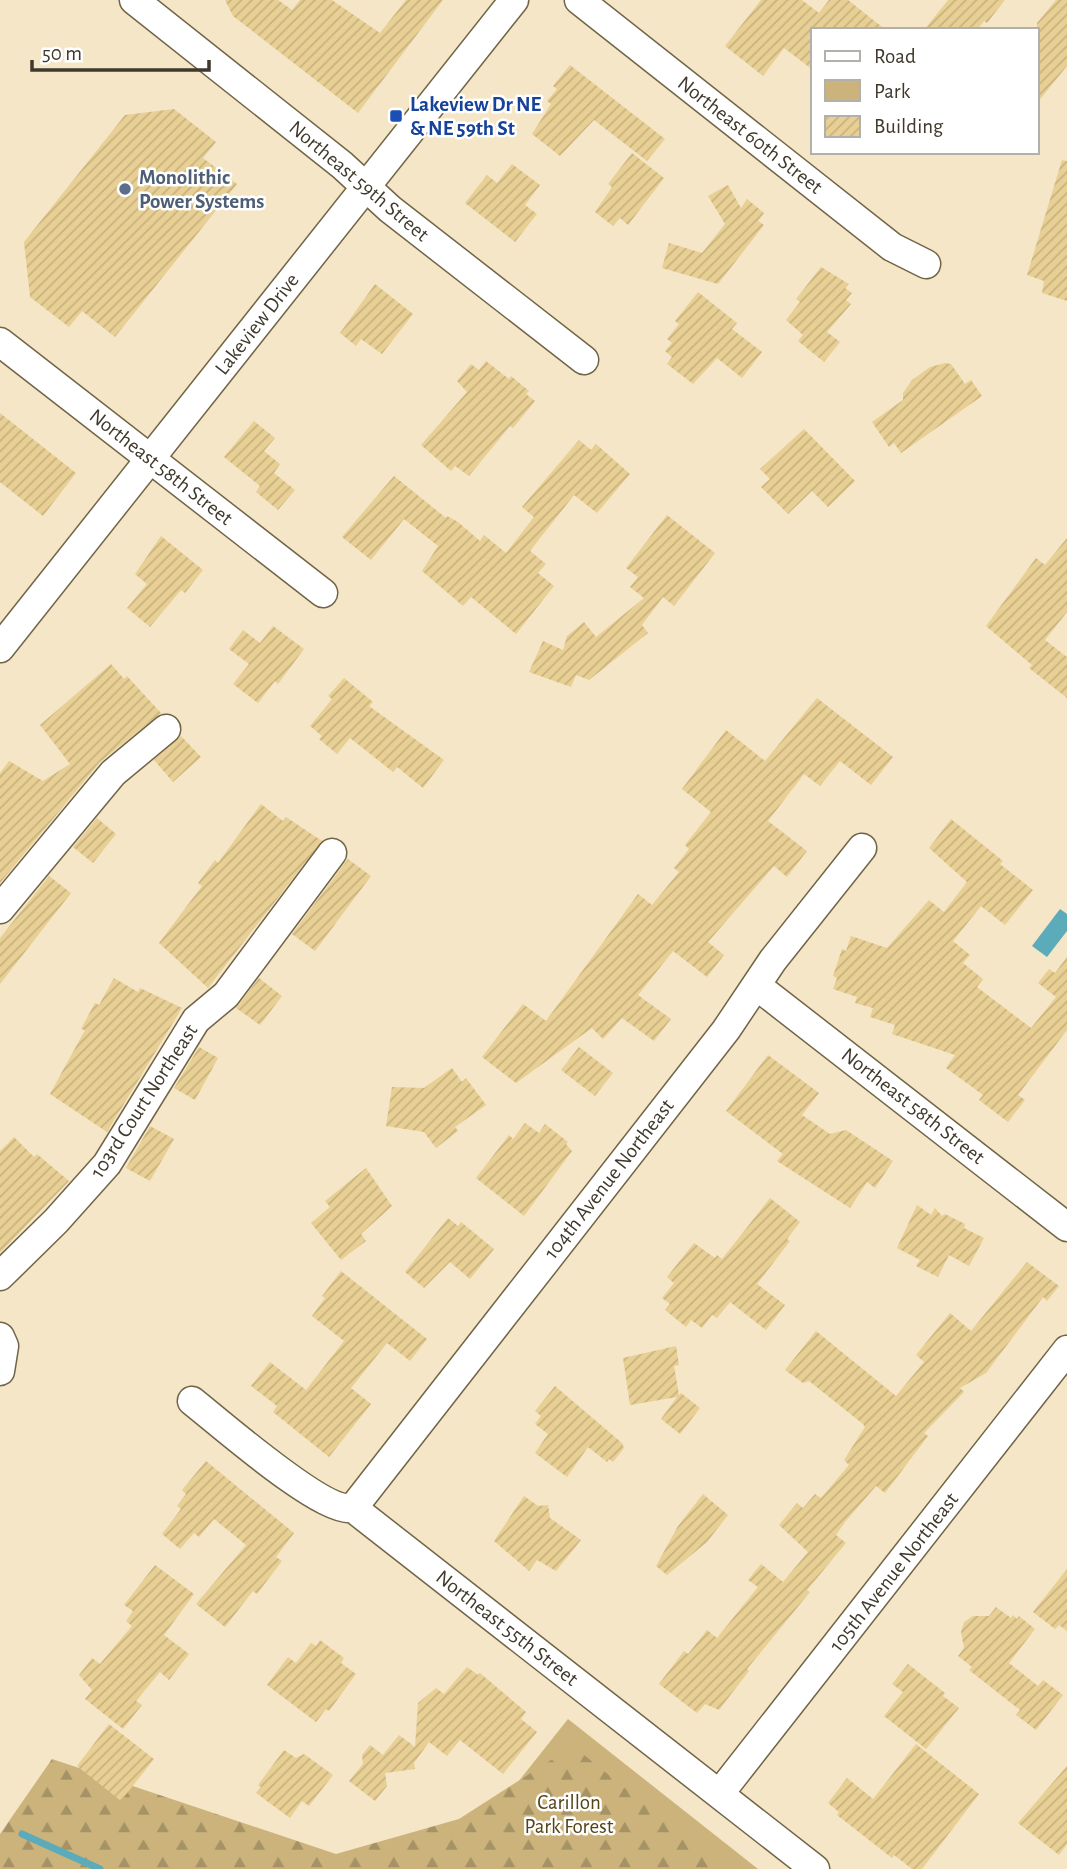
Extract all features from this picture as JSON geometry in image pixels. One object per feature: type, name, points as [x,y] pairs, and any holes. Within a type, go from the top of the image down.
[{"type":"street","name":"Northeast 59th Street","points":[[134,0],[342,164],[390,209],[584,359]]},
{"type":"street","name":"Lakeview Drive","points":[[0,648],[514,0]]},
{"type":"street","name":"Northeast 60th Street","points":[[579,0],[892,247],[926,264]]},
{"type":"street","name":"Northeast 58th Street","points":[[0,342],[323,593]]},
{"type":"street","points":[[0,909],[113,772],[166,729]]},
{"type":"street","name":"104th Avenue Northeast","points":[[353,1508],[862,848]]},
{"type":"street","name":"103rd Court Northeast","points":[[0,1276],[56,1221],[107,1164],[140,1115],[166,1065],[196,1020],[226,995],[332,853]]},
{"type":"street","name":"Northeast 58th Street","points":[[757,986],[1067,1227]]},
{"type":"street","points":[[0,1337],[4,1346],[0,1371]]},
{"type":"street","name":"105th Avenue Northeast","points":[[720,1793],[1067,1350]]},
{"type":"street","name":"Northeast 55th Street","points":[[192,1401],[317,1498],[346,1509],[353,1508],[815,1869]]},
{"type":"green space","points":[[568,1719],[758,1869],[449,1869]]},
{"type":"green space","name":"Carillon Park Forest","points":[[573,1746],[725,1869],[0,1869],[0,1834],[52,1759],[336,1854],[459,1819]]},
{"type":"water","points":[[1060,909],[1067,914],[1067,931],[1047,957],[1032,946]]},
{"type":"building","points":[[225,0],[278,0],[292,10],[300,0],[332,0],[380,33],[406,0],[443,0],[358,113],[233,16]]},
{"type":"building","points":[[761,0],[802,0],[819,13],[829,0],[848,0],[883,28],[811,28],[811,68],[784,48],[763,76],[725,46]]},
{"type":"building","points":[[948,0],[1005,0],[987,23],[984,21],[979,28],[926,28]]},
{"type":"building","points":[[1056,0],[1067,0],[1067,66],[1039,101],[1039,28],[1037,23]]},
{"type":"building","points":[[570,65],[665,139],[647,161],[594,120],[560,156],[532,134],[551,104],[547,101],[557,89],[553,86]]},
{"type":"building","points":[[174,109],[216,142],[203,158],[237,184],[115,337],[82,311],[69,327],[30,297],[24,242],[125,115]]},
{"type":"building","points":[[632,153],[664,178],[628,225],[620,218],[613,226],[595,212],[612,187],[608,184]]},
{"type":"building","points":[[1062,160],[1067,161],[1067,301],[1042,293],[1044,281],[1027,275]]},
{"type":"building","points":[[512,164],[540,185],[525,205],[537,214],[515,242],[465,203],[487,175],[497,183]]},
{"type":"building","points":[[728,185],[741,208],[747,199],[764,213],[758,221],[764,225],[718,284],[662,268],[669,243],[702,253],[725,224],[708,196]]},
{"type":"building","points":[[821,267],[849,284],[845,288],[852,293],[846,300],[851,304],[827,332],[840,342],[824,362],[798,341],[803,335],[786,320],[800,302],[796,299]]},
{"type":"building","points":[[375,284],[413,314],[382,354],[361,339],[356,346],[340,333]]},
{"type":"building","points":[[698,292],[737,323],[732,329],[762,352],[742,378],[717,358],[693,384],[667,364],[672,357],[665,351],[672,343],[667,339],[679,324],[675,321]]},
{"type":"building","points":[[486,361],[509,379],[511,376],[529,391],[526,394],[535,401],[513,428],[510,426],[469,476],[455,466],[451,471],[421,445],[467,392],[457,381],[471,364],[479,370]]},
{"type":"building","points":[[951,364],[965,384],[971,380],[982,396],[901,453],[894,443],[889,447],[872,422],[903,400],[903,393],[912,380],[930,367]]},
{"type":"building","points":[[0,413],[76,473],[43,516],[0,482]]},
{"type":"building","points":[[254,421],[275,438],[264,451],[280,464],[274,473],[295,490],[278,510],[256,492],[260,486],[224,457]]},
{"type":"building","points":[[804,429],[855,481],[828,507],[812,491],[788,514],[761,487],[770,479],[760,469]]},
{"type":"building","points":[[579,440],[591,450],[596,444],[630,474],[597,513],[574,495],[530,551],[546,564],[538,573],[554,586],[516,634],[471,597],[463,606],[422,571],[438,546],[404,519],[371,560],[342,537],[394,476],[446,518],[447,516],[458,522],[480,541],[484,535],[506,553],[534,517],[522,507]]},
{"type":"building","points":[[667,515],[715,553],[674,606],[663,597],[642,625],[648,633],[589,680],[576,675],[571,687],[529,672],[543,641],[563,650],[567,636],[584,622],[596,637],[644,598],[630,587],[638,577],[626,568]]},
{"type":"building","points":[[161,536],[203,570],[185,593],[181,590],[150,627],[127,608],[147,584],[135,574]]},
{"type":"building","points":[[1067,538],[1067,612],[1045,640],[1067,657],[1067,698],[1029,668],[1032,665],[986,626],[1036,558],[1045,565]]},
{"type":"building","points":[[273,626],[304,649],[278,684],[275,681],[258,703],[233,684],[249,664],[229,649],[243,630],[260,643]]},
{"type":"building","points":[[111,664],[124,679],[127,676],[161,713],[100,762],[0,883],[0,773],[9,761],[43,781],[70,764],[40,725]]},
{"type":"building","points":[[344,678],[373,702],[369,706],[444,760],[423,788],[397,767],[393,772],[350,738],[337,754],[319,739],[322,736],[310,726],[332,699],[328,696]]},
{"type":"building","points":[[817,698],[893,757],[871,785],[840,761],[820,786],[804,774],[768,821],[807,851],[787,877],[774,866],[708,942],[724,955],[707,977],[673,951],[638,995],[671,1019],[654,1041],[622,1018],[603,1039],[592,1028],[516,1083],[482,1057],[523,1004],[546,1021],[638,894],[652,905],[679,872],[674,868],[689,849],[685,845],[711,812],[682,789],[726,730],[765,761]]},
{"type":"building","points":[[181,736],[201,757],[173,782],[154,760]]},
{"type":"building","points":[[261,804],[283,821],[286,817],[322,841],[208,988],[159,943],[202,886],[198,883],[215,860],[218,863]]},
{"type":"building","points":[[97,818],[116,834],[93,863],[73,847]]},
{"type":"building","points":[[951,819],[1003,861],[1000,864],[1033,890],[1005,925],[981,906],[953,941],[970,955],[963,963],[983,979],[977,987],[1031,1028],[1056,997],[1038,983],[1049,969],[1055,973],[1067,957],[1067,1030],[1018,1095],[1025,1100],[1008,1122],[979,1100],[983,1095],[946,1068],[955,1055],[892,1034],[895,1025],[870,1017],[873,1008],[855,1003],[857,997],[833,989],[837,978],[833,976],[842,949],[846,951],[851,936],[887,948],[929,900],[944,912],[967,882],[929,848]]},
{"type":"building","points":[[348,859],[371,876],[315,951],[292,934]]},
{"type":"building","points":[[49,876],[71,893],[0,984],[0,938]]},
{"type":"building","points":[[114,978],[138,992],[140,988],[182,1008],[107,1132],[50,1094],[85,1030],[81,1029],[95,1003],[99,1005]]},
{"type":"building","points":[[259,978],[282,996],[260,1025],[236,1008]]},
{"type":"building","points":[[199,1047],[218,1058],[195,1100],[174,1088]]},
{"type":"building","points":[[579,1047],[613,1073],[595,1096],[561,1070]]},
{"type":"building","points":[[768,1055],[819,1093],[802,1115],[830,1134],[846,1130],[893,1161],[875,1188],[867,1182],[850,1208],[777,1161],[783,1154],[726,1111]]},
{"type":"building","points":[[452,1068],[462,1082],[466,1078],[486,1105],[455,1127],[458,1131],[436,1148],[424,1132],[386,1126],[392,1087],[424,1088]]},
{"type":"building","points":[[525,1123],[539,1133],[545,1124],[568,1142],[566,1144],[572,1151],[524,1216],[476,1178],[509,1135],[513,1139]]},
{"type":"building","points":[[150,1126],[174,1139],[150,1181],[126,1168]]},
{"type":"building","points":[[14,1137],[34,1157],[37,1154],[69,1181],[0,1253],[0,1151]]},
{"type":"building","points":[[366,1168],[392,1206],[361,1234],[366,1241],[341,1260],[311,1223],[330,1207],[325,1201]]},
{"type":"building","points":[[770,1198],[800,1222],[787,1239],[790,1241],[757,1284],[785,1305],[766,1330],[730,1302],[717,1318],[712,1315],[702,1328],[691,1320],[686,1327],[665,1310],[670,1304],[662,1298],[674,1283],[667,1277],[694,1243],[715,1258],[717,1255],[722,1259]]},
{"type":"building","points":[[917,1205],[931,1215],[935,1208],[942,1216],[945,1214],[965,1224],[964,1228],[984,1238],[969,1266],[949,1255],[938,1277],[916,1266],[920,1260],[897,1248]]},
{"type":"building","points":[[448,1218],[458,1226],[461,1222],[494,1249],[470,1279],[450,1262],[424,1288],[405,1272]]},
{"type":"building","points":[[1027,1262],[1059,1286],[1047,1301],[1043,1297],[986,1373],[960,1388],[964,1392],[924,1433],[928,1436],[885,1493],[876,1486],[845,1522],[836,1535],[846,1543],[807,1590],[810,1592],[747,1669],[749,1671],[719,1710],[705,1704],[697,1713],[659,1684],[684,1651],[688,1654],[707,1630],[717,1638],[758,1587],[748,1580],[761,1564],[783,1582],[808,1552],[779,1525],[797,1503],[803,1508],[815,1494],[821,1498],[849,1465],[844,1460],[865,1427],[863,1424],[809,1381],[803,1383],[785,1370],[816,1331],[896,1396],[924,1362],[916,1355],[950,1313],[971,1331]]},
{"type":"building","points":[[341,1271],[427,1339],[410,1361],[387,1343],[351,1388],[371,1404],[329,1457],[273,1412],[277,1406],[251,1386],[270,1362],[306,1390],[344,1341],[312,1316],[325,1298],[322,1296]]},
{"type":"building","points":[[676,1346],[679,1365],[674,1366],[679,1395],[681,1393],[700,1408],[680,1434],[661,1419],[677,1397],[630,1405],[623,1358]]},
{"type":"building","points":[[555,1386],[622,1443],[624,1448],[613,1462],[609,1459],[607,1462],[588,1447],[567,1477],[535,1453],[548,1434],[535,1424],[541,1416],[535,1411]]},
{"type":"building","points":[[206,1461],[294,1533],[276,1557],[282,1561],[257,1594],[253,1591],[225,1627],[196,1604],[246,1545],[214,1519],[199,1537],[194,1533],[180,1549],[162,1534],[181,1509],[177,1506],[186,1494],[182,1490]]},
{"type":"building","points":[[703,1494],[728,1515],[707,1542],[667,1575],[656,1566],[678,1526]]},
{"type":"building","points":[[524,1496],[538,1506],[548,1505],[550,1518],[581,1540],[556,1571],[537,1560],[529,1571],[494,1541]]},
{"type":"building","points":[[155,1565],[194,1594],[164,1635],[189,1654],[169,1680],[160,1672],[136,1701],[142,1705],[123,1729],[85,1699],[92,1690],[79,1675],[92,1658],[100,1664],[132,1626],[126,1621],[133,1611],[124,1605]]},
{"type":"building","points":[[1067,1569],[1067,1631],[1059,1625],[1055,1629],[1033,1612]]},
{"type":"building","points":[[996,1607],[1011,1618],[1013,1615],[1017,1619],[1019,1616],[1035,1629],[1009,1663],[1038,1686],[1043,1680],[1063,1695],[1036,1730],[1016,1715],[1020,1710],[969,1670],[972,1667],[958,1656],[964,1648],[961,1632],[964,1622],[973,1616],[989,1616]]},
{"type":"building","points":[[320,1640],[344,1658],[341,1663],[356,1674],[329,1711],[326,1709],[316,1722],[267,1685],[288,1657],[296,1663],[311,1643],[316,1646]]},
{"type":"building","points":[[908,1664],[945,1693],[943,1696],[959,1708],[926,1749],[884,1716],[903,1692],[892,1684]]},
{"type":"building","points":[[467,1667],[478,1675],[480,1673],[526,1712],[521,1719],[537,1732],[503,1774],[460,1740],[447,1756],[429,1742],[414,1763],[415,1769],[385,1773],[387,1786],[375,1801],[349,1781],[363,1764],[362,1755],[370,1745],[383,1755],[399,1735],[415,1747],[418,1703],[436,1688],[444,1694]]},
{"type":"building","points":[[109,1724],[154,1759],[121,1801],[77,1766]]},
{"type":"building","points":[[916,1744],[979,1794],[922,1869],[912,1869],[894,1855],[892,1858],[837,1815],[839,1812],[828,1803],[847,1778],[873,1799]]},
{"type":"building","points":[[284,1750],[296,1758],[304,1754],[333,1775],[309,1806],[302,1801],[290,1818],[256,1793],[261,1787],[258,1785]]},
{"type":"building","points":[[1067,1766],[1067,1844],[1059,1855],[1018,1823]]},
{"type":"waterway","points":[[22,1834],[100,1869]]},
{"type":"place","name":"Lakeview Dr NE & NE 59th St","points":[[396,116]]},
{"type":"place","name":"Monolithic Power Systems","points":[[125,189]]}]
